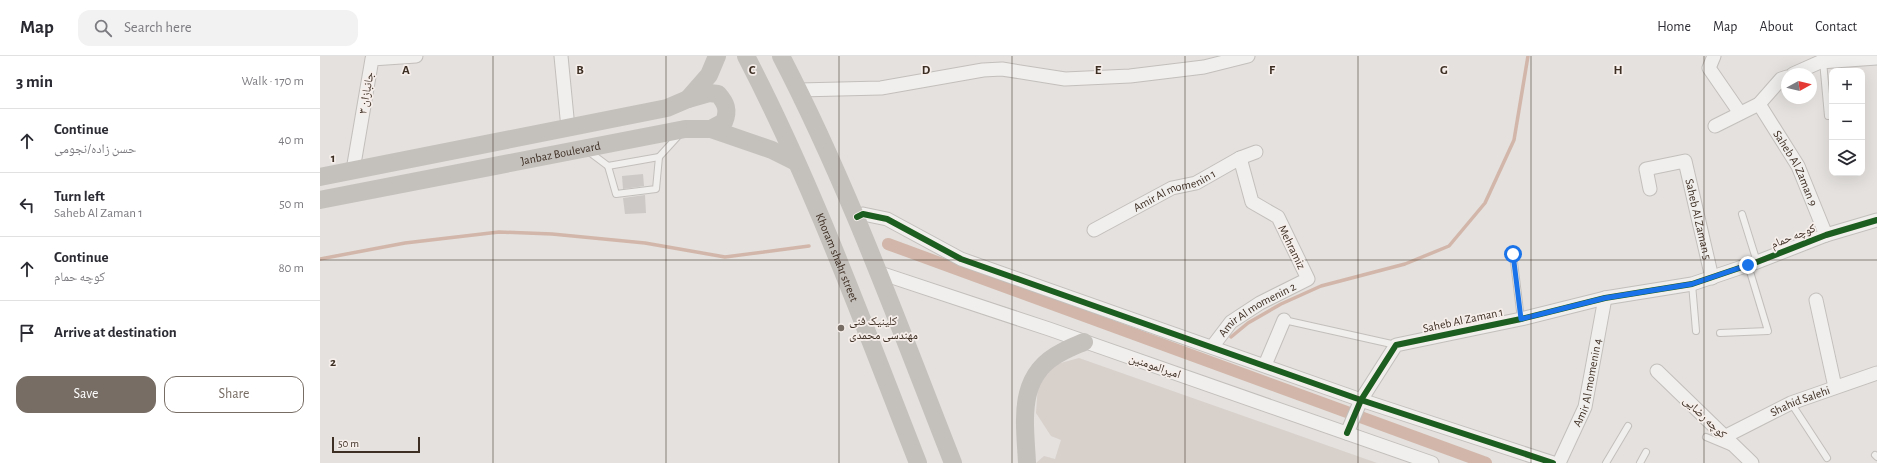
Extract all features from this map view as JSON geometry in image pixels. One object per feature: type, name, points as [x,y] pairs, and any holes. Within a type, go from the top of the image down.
[{"type":"main road","name":"Janbaz Boulevard","points":[[320,177],[667,108],[688,99],[709,75],[717,56]]},
{"type":"main road","name":"Khoram shahr street","points":[[746,56],[827,231],[918,463]]},
{"type":"main road","points":[[782,56],[857,217],[877,272],[953,463]]},
{"type":"main road","points":[[688,99],[713,93],[718,94],[726,102],[727,113],[724,122],[711,130]]},
{"type":"main road","name":"Janbaz Boulevard","points":[[320,200],[685,129],[711,130],[772,150],[796,162]]},
{"type":"main road","points":[[1027,463],[1024,410],[1030,384],[1044,365],[1061,352],[1084,342]]},
{"type":"street","name":"جانبازان ۳","points":[[353,170],[371,57],[416,56]]},
{"type":"street","points":[[561,56],[568,128]]},
{"type":"street","points":[[799,90],[881,88],[982,70],[1002,69],[1065,79],[1130,76],[1204,67],[1248,56]]},
{"type":"street","points":[[1714,56],[1709,68],[1740,114]]},
{"type":"street","points":[[1804,68],[1816,61],[1877,58]]},
{"type":"street","points":[[1715,126],[1759,104],[1781,79]]},
{"type":"street","name":"Saheb Al Zaman 9","points":[[1759,104],[1798,166],[1826,235]]},
{"type":"street","name":"Amir Al momenin 1","points":[[1094,230],[1172,188],[1196,183],[1240,158],[1256,152]]},
{"type":"street","name":"Mehramiz","points":[[1240,158],[1252,202],[1278,217],[1308,279]]},
{"type":"street","name":"Saheb Al Zaman 5","points":[[1650,189],[1646,169],[1685,161],[1712,278]]},
{"type":"street","points":[[857,217],[863,214],[887,219],[961,258],[1361,400],[1553,463]]},
{"type":"street","name":"کوچه حمام","points":[[1605,298],[1692,284],[1752,264],[1826,235],[1877,220]]},
{"type":"street","name":"امیرالمومنین","points":[[877,272],[1432,463]]},
{"type":"street","name":"Amir Al momenin 2","points":[[1212,347],[1230,322],[1260,303],[1308,279]]},
{"type":"street","name":"Saheb Al Zaman 1","points":[[1396,345],[1521,319],[1605,298]]},
{"type":"street","name":"Amir Al momenin 4","points":[[1559,463],[1585,407],[1605,298]]},
{"type":"street","points":[[1816,300],[1835,387]]},
{"type":"street","points":[[1265,366],[1284,320]]},
{"type":"street","points":[[1347,433],[1361,400],[1396,345]]},
{"type":"street","name":"کوچه رضایی","points":[[1657,371],[1726,436],[1752,463]]},
{"type":"street","name":"Shahid Salehi","points":[[1726,436],[1791,403],[1877,373]]},
{"type":"lane","points":[[1816,61],[1828,116]]},
{"type":"lane","points":[[608,166],[659,157],[685,129]]},
{"type":"lane","points":[[586,149],[608,166],[616,194],[656,188],[659,157]]},
{"type":"lane","points":[[1720,333],[1768,331],[1742,214]]},
{"type":"lane","points":[[1513,254],[1521,319]]},
{"type":"lane","points":[[1692,284],[1696,331]]},
{"type":"lane","points":[[1284,320],[1396,345]]},
{"type":"lane","points":[[1791,403],[1827,458]]},
{"type":"lane","points":[[1606,463],[1628,426]]},
{"type":"lane","points":[[1706,437],[1738,450]]},
{"type":"lane","points":[[1640,463],[1646,452]]},
{"type":"shaded area","points":[[1079,358],[1377,463],[1036,463],[1044,456],[1055,459],[1061,440],[1051,436],[1036,413],[1038,384],[1057,364]]},
{"type":"building","points":[[643,174],[644,186],[623,189],[622,176]]},
{"type":"building","points":[[645,195],[646,213],[625,214],[623,198]]},
{"type":"waterway","points":[[1231,337],[1248,323],[1281,304],[1321,286],[1405,264],[1449,246],[1485,203],[1514,140],[1528,56]]},
{"type":"waterway","points":[[320,259],[405,243],[499,232],[552,234],[645,243],[725,257],[809,246]]},
{"type":"waterway","points":[[888,244],[1486,463]]},
{"type":"cycle path","points":[[857,217],[863,214],[887,219],[961,259],[1361,400],[1553,463]]},
{"type":"cycle path","points":[[1347,433],[1361,400],[1396,345],[1521,319],[1605,298],[1692,284],[1757,262],[1826,235],[1877,220]]},
{"type":"place","name":"کلینیک فنی مهندسی محمدی","points":[[841,328]]},
{"type":"route","points":[[1513,254],[1521,319],[1605,298],[1692,284],[1748,265]]}]
